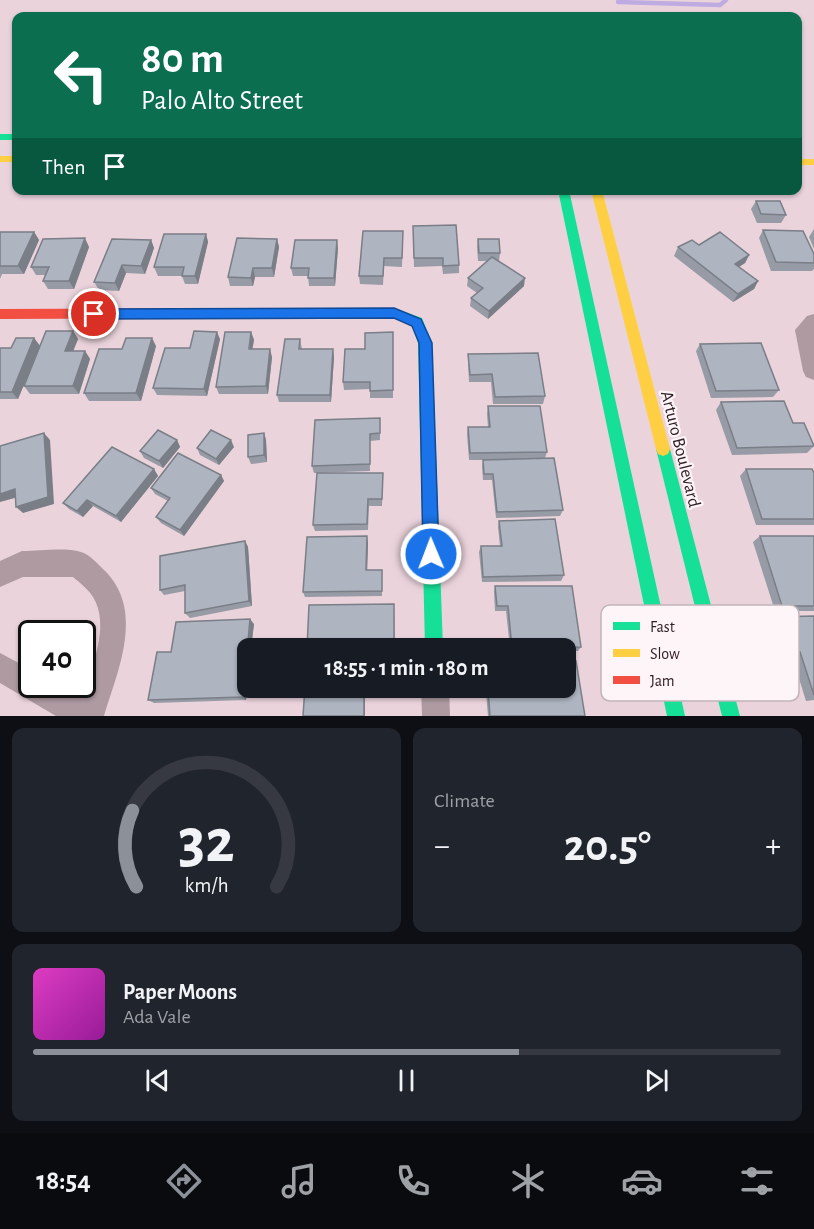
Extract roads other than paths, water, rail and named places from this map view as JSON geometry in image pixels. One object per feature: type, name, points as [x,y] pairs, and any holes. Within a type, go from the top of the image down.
[{"type":"street","points":[[564,195],[652,605]]},
{"type":"street","name":"Arturo Boulevard","points":[[597,195],[703,605]]},
{"type":"street","points":[[0,314],[394,313],[417,322],[425,343],[434,638]]},
{"type":"street","points":[[810,326],[814,371]]},
{"type":"street","points":[[0,574],[22,564],[79,564],[102,588],[113,615],[113,637],[90,716]]},
{"type":"street","points":[[0,667],[84,716]]},
{"type":"street","points":[[435,698],[436,716]]},
{"type":"street","points":[[673,701],[676,716]]},
{"type":"street","name":"Arturo Boulevard","points":[[727,701],[731,716]]},
{"type":"waterway","points":[[618,2],[720,5],[726,0]]}]
